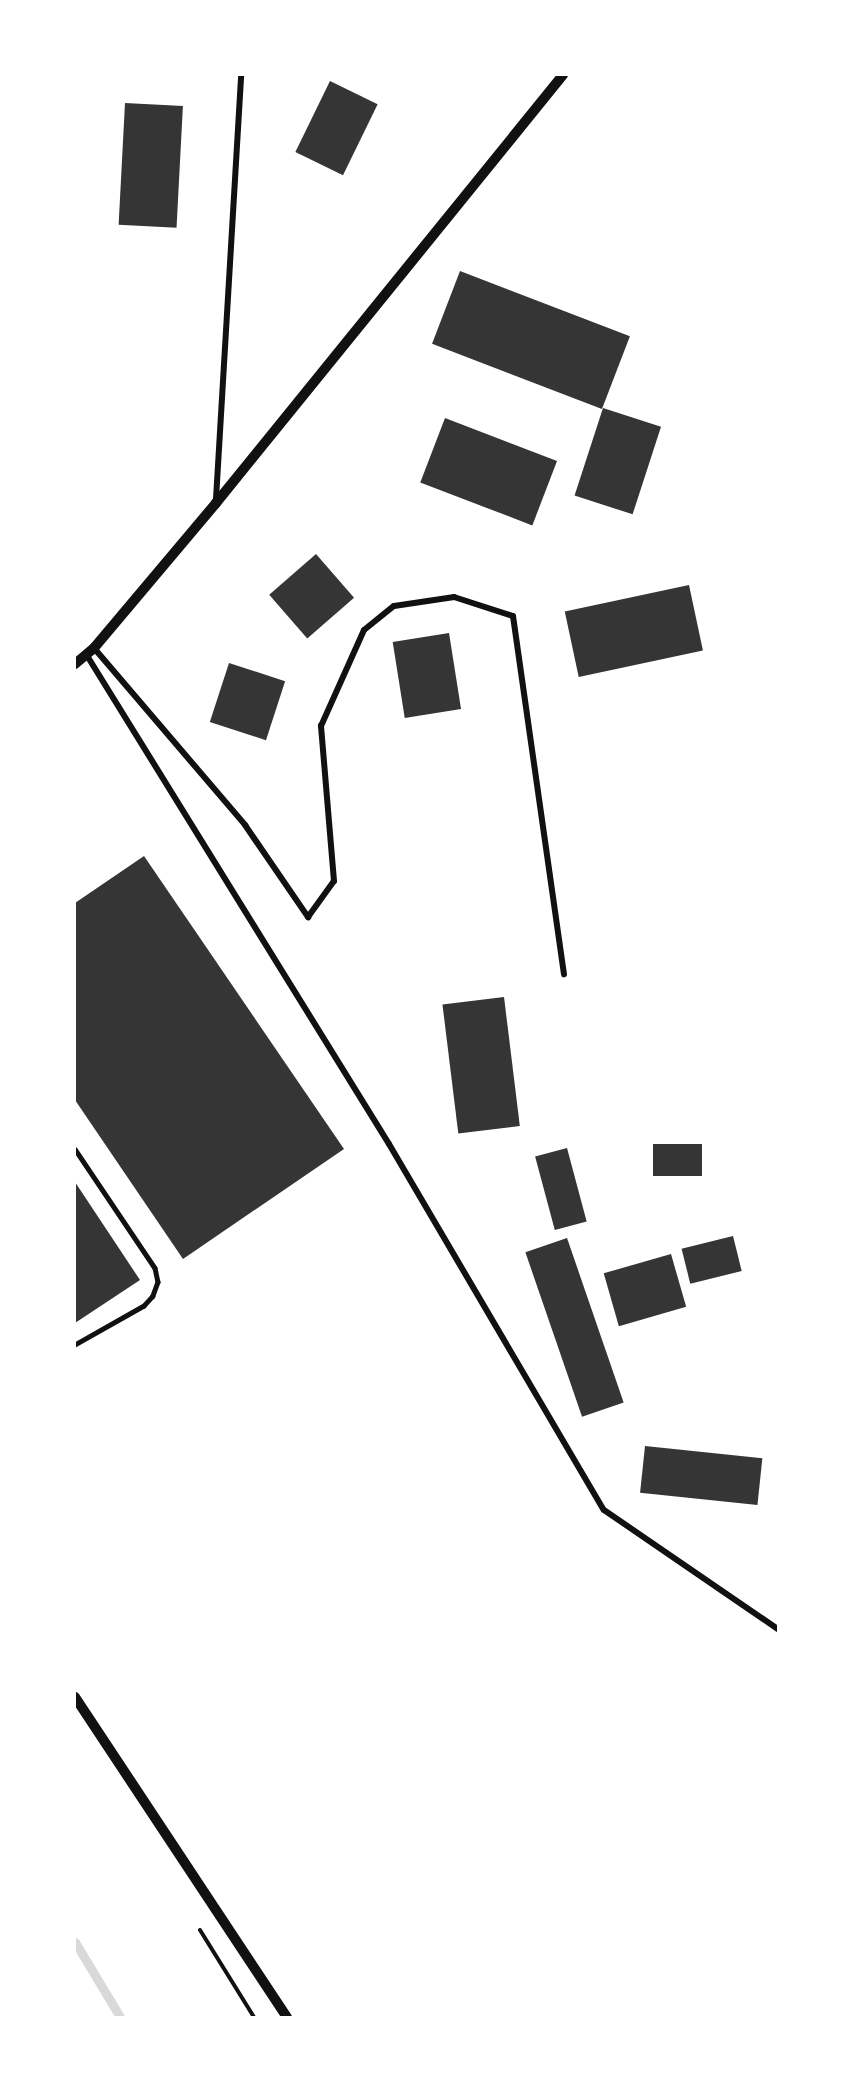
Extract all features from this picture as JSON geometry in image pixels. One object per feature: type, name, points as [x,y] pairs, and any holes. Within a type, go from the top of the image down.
[{"type":"street","points":[[216,503],[241,75]]},
{"type":"street","points":[[75,664],[90,651],[216,503],[563,75]]},
{"type":"street","points":[[90,651],[245,825],[308,917],[334,881],[321,726],[364,630],[394,606],[454,597],[513,616],[564,974]]},
{"type":"street","points":[[90,651],[389,1144],[604,1510],[778,1629]]},
{"type":"street","points":[[75,1697],[287,2017]]},
{"type":"lane","points":[[75,1149],[155,1268],[158,1282],[153,1296],[144,1306],[75,1345]]},
{"type":"building","points":[[330,81],[378,104],[343,175],[295,152]]},
{"type":"building","points":[[125,103],[183,106],[177,228],[119,225]]},
{"type":"building","points":[[460,271],[630,336],[602,409],[432,344]]},
{"type":"building","points":[[603,408],[661,427],[633,514],[575,495]]},
{"type":"building","points":[[445,418],[557,461],[532,525],[420,482]]},
{"type":"building","points":[[316,554],[354,598],[307,638],[269,595]]},
{"type":"building","points":[[689,585],[703,651],[579,677],[565,611]]},
{"type":"building","points":[[449,633],[461,709],[405,718],[393,642]]},
{"type":"building","points":[[229,663],[285,681],[266,740],[210,722]]},
{"type":"building","points":[[144,856],[344,1149],[183,1259],[75,1100],[75,903]]},
{"type":"building","points":[[504,997],[520,1126],[458,1134],[442,1005]]},
{"type":"building","points":[[653,1144],[702,1144],[702,1176],[653,1176]]},
{"type":"building","points":[[567,1148],[587,1221],[555,1230],[535,1157]]},
{"type":"building","points":[[75,1182],[140,1280],[75,1323]]},
{"type":"building","points":[[733,1236],[742,1271],[690,1284],[682,1249]]},
{"type":"building","points":[[567,1238],[624,1403],[582,1417],[525,1252]]},
{"type":"building","points":[[671,1254],[686,1307],[619,1326],[604,1273]]},
{"type":"building","points":[[645,1446],[762,1458],[757,1505],[640,1493]]},
{"type":"waterway","points":[[75,1942],[120,2017]]}]
